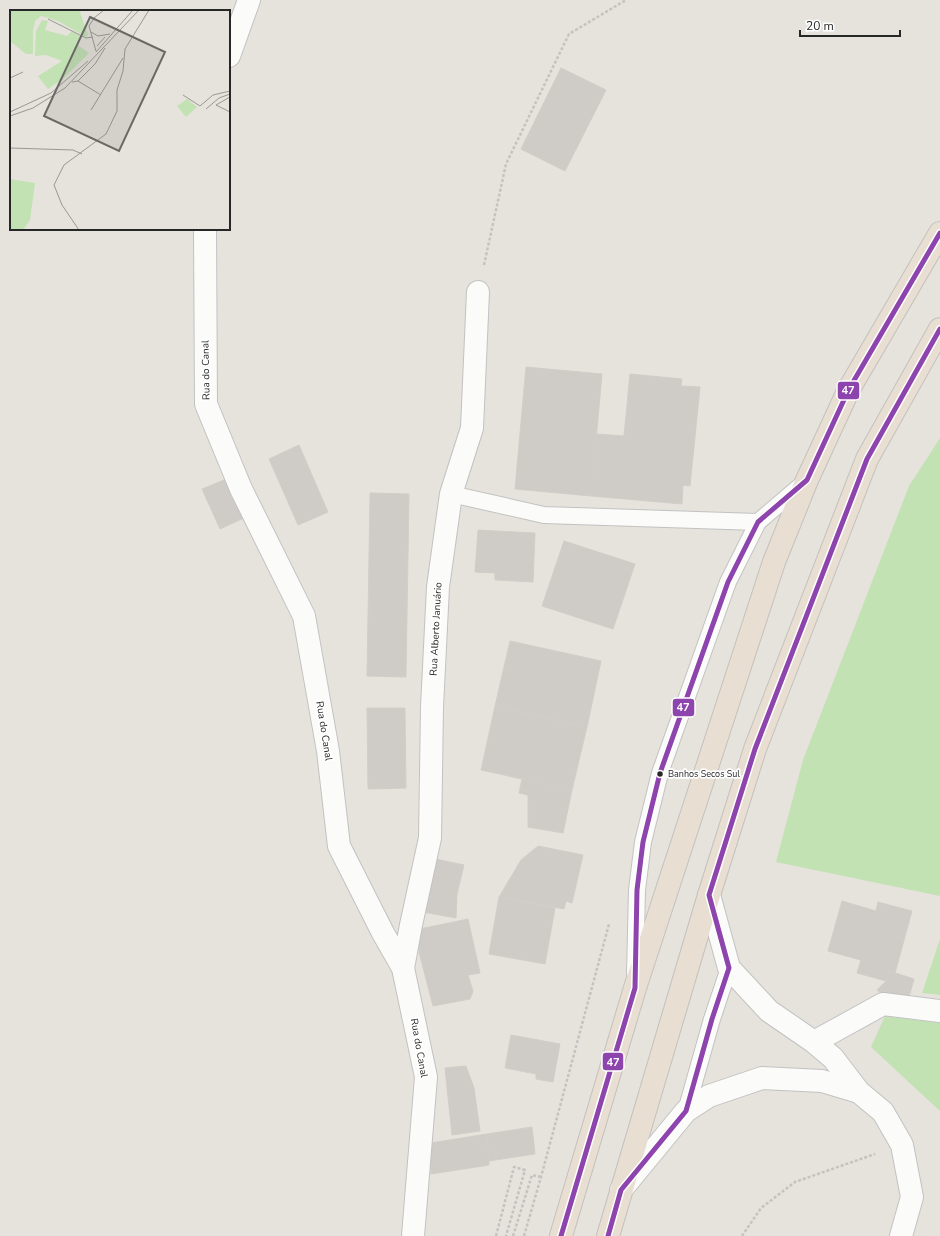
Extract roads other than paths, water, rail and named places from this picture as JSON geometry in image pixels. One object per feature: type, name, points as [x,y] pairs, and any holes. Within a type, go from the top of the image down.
[{"type":"highway","points":[[561,1236],[635,988],[774,562],[807,480],[849,389],[940,233]]},
{"type":"highway","points":[[608,1236],[709,895],[755,749],[867,459],[940,329]]},
{"type":"street","points":[[230,53],[249,0]]},
{"type":"street","name":"Rua do Canal","points":[[205,230],[206,404],[241,489],[304,616],[328,751],[339,846],[383,934],[403,968],[426,1078],[413,1236]]},
{"type":"street","name":"Rua Alberto Januário","points":[[403,968],[430,838],[432,707],[438,587],[451,494],[472,428],[478,292]]},
{"type":"street","points":[[709,895],[729,968],[769,1011],[814,1042],[833,1058],[859,1092],[883,1112],[902,1145],[912,1197],[901,1236]]},
{"type":"street","points":[[814,1042],[883,1004],[940,1011]]},
{"type":"street","points":[[621,1190],[686,1111],[709,1096],[762,1078],[822,1082],[859,1092]]},
{"type":"lane","points":[[635,988],[636,890],[643,842],[660,773],[728,582],[758,522],[807,480]]},
{"type":"lane","points":[[451,494],[544,515],[758,522]]},
{"type":"lane","points":[[686,1111],[712,1019],[729,968]]},
{"type":"place","name":"Banhos Secos Sul","points":[[660,774]]}]
